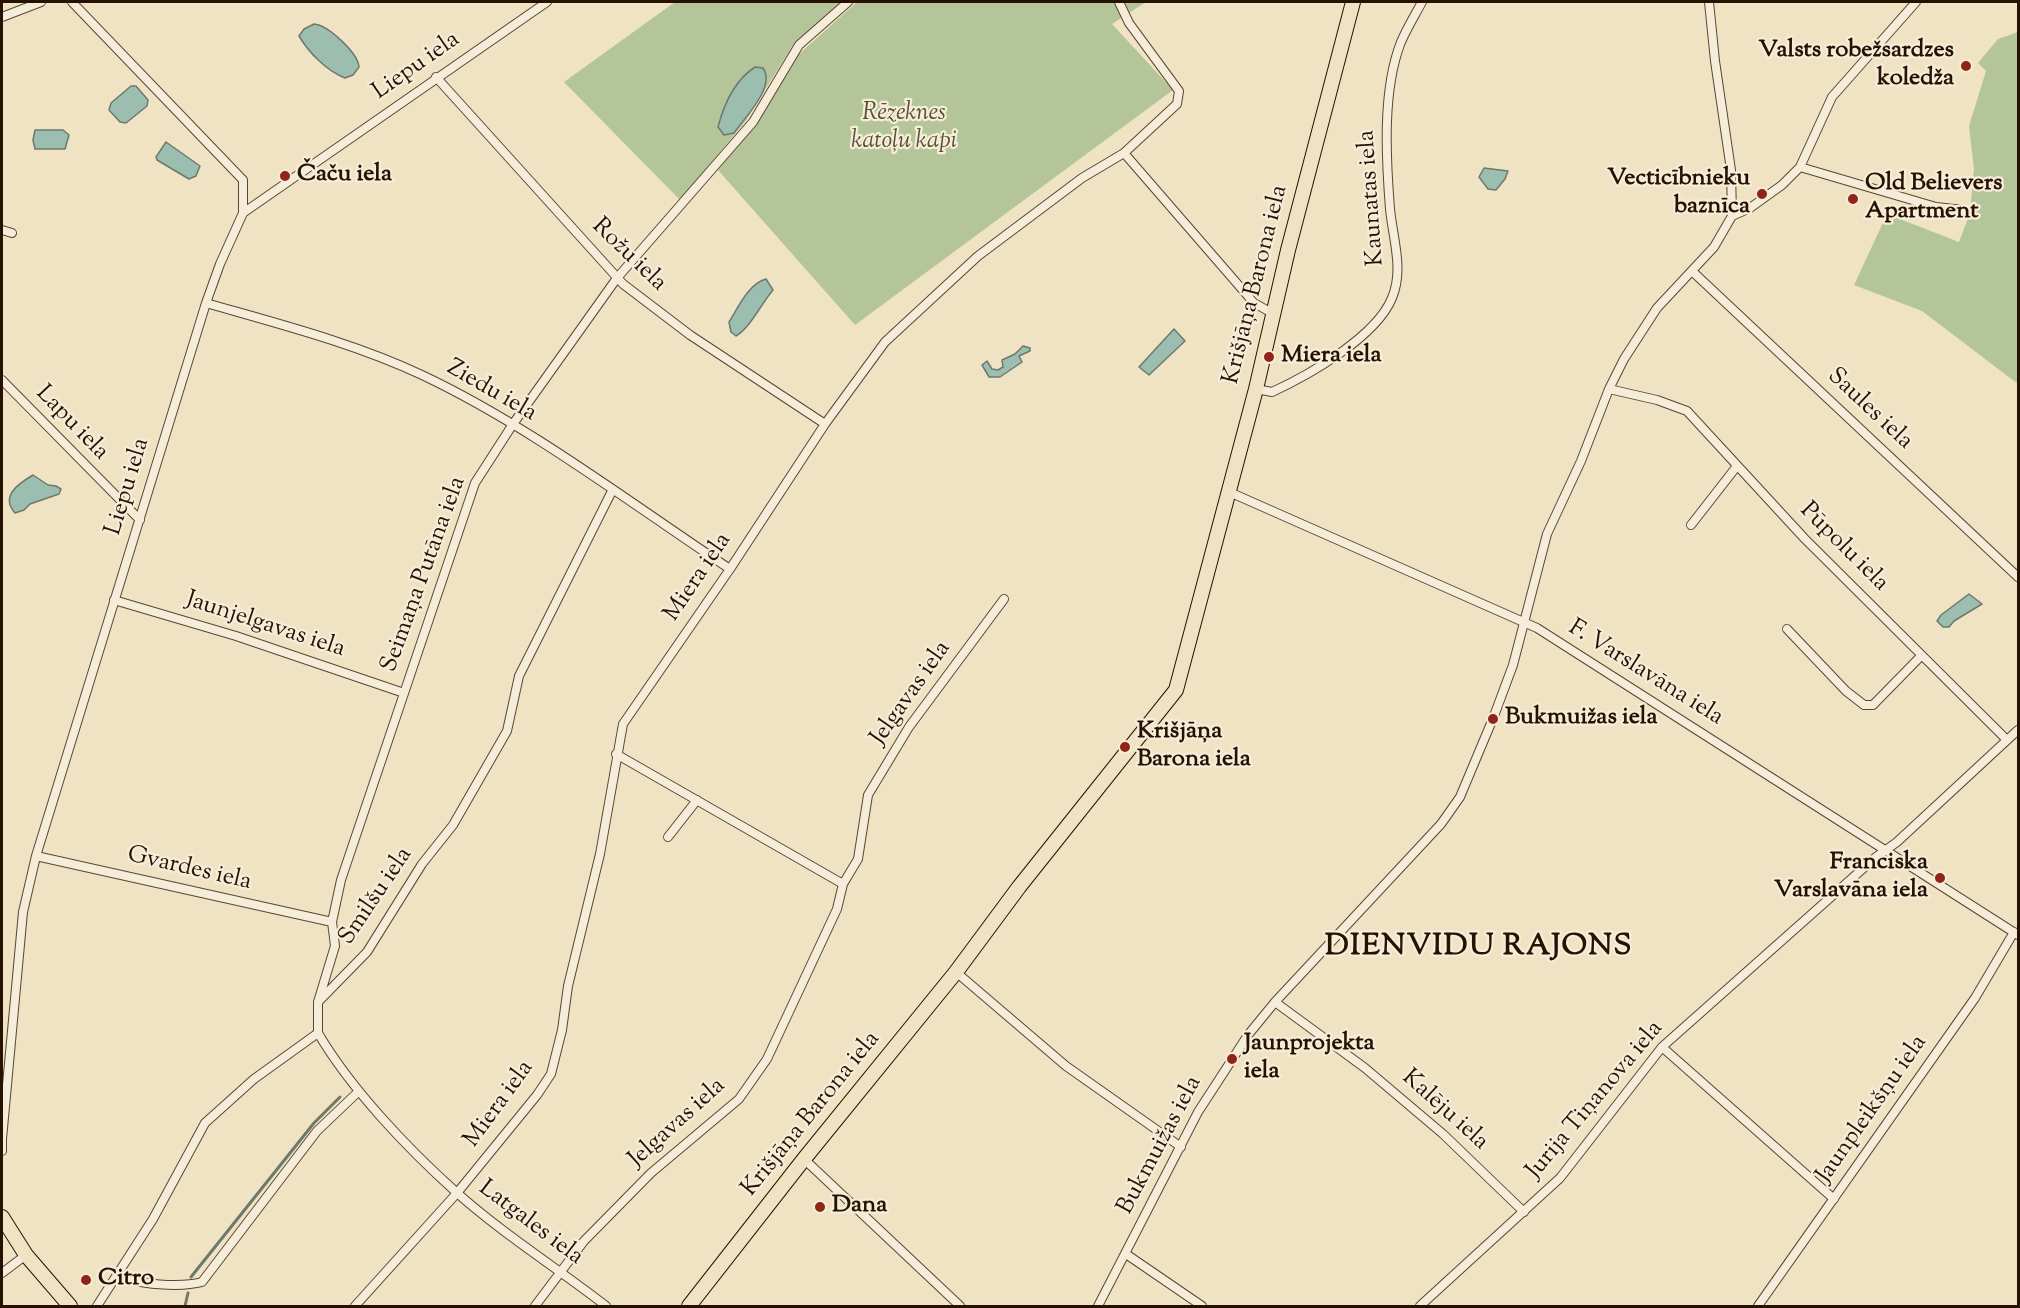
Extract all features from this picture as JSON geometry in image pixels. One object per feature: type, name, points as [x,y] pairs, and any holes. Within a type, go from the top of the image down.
[{"type":"main road","name":"Krišjāņa Barona iela","points":[[689,1306],[804,1159],[956,972],[1018,887],[1172,698],[1184,666],[1353,2]]},
{"type":"main road","points":[[2,1217],[26,1255]]},
{"type":"main road","points":[[2,1233],[26,1255],[70,1306]]},
{"type":"street","points":[[2,17],[41,2]]},
{"type":"street","points":[[72,2],[243,180],[243,213]]},
{"type":"street","name":"Liepu iela","points":[[2,1151],[23,912],[36,856],[207,303],[220,264],[243,213],[547,2]]},
{"type":"street","name":"Seimaņa Putāna iela","points":[[318,1002],[335,946],[332,922],[341,880],[475,483],[513,424],[617,278],[701,185],[753,122],[799,45],[848,2]]},
{"type":"street","name":"Miera iela","points":[[355,1306],[457,1193],[537,1095],[550,1074],[562,1030],[568,986],[600,854],[622,724],[730,569],[825,424],[885,342],[978,256],[1083,178],[1124,153],[1177,104],[1179,91],[1129,24],[1119,2]]},
{"type":"street","name":"Kaunatas iela","points":[[1256,389],[1272,392],[1331,358],[1373,326],[1393,296],[1398,263],[1389,192],[1388,115],[1401,43],[1422,2]]},
{"type":"street","points":[[1709,2],[1714,62],[1731,170],[1732,216],[1750,208],[1782,185],[1800,167],[1832,97],[1916,2]]},
{"type":"street","name":"Rožu iela","points":[[436,77],[617,278],[690,335],[825,424]]},
{"type":"street","points":[[1124,153],[1254,303],[1272,313]]},
{"type":"street","points":[[1800,167],[1936,207],[1963,210]]},
{"type":"street","name":"Bukmuižas iela","points":[[1098,1306],[1181,1147],[1222,1074],[1248,1035],[1275,1002],[1441,824],[1460,797],[1494,716],[1524,621],[1547,534],[1581,461],[1609,389],[1624,359],[1657,308],[1714,247],[1732,216]]},
{"type":"street","points":[[2,230],[12,233]]},
{"type":"street","name":"Saules iela","points":[[1693,272],[2019,577]]},
{"type":"street","name":"Ziedu iela","points":[[207,303],[318,336],[421,375],[513,424],[730,569]]},
{"type":"street","name":"Lapu iela","points":[[2,380],[140,520]]},
{"type":"street","name":"Pūpolu iela","points":[[1609,389],[1657,400],[1687,411],[1737,466],[1921,656],[2007,740]]},
{"type":"street","points":[[1692,525],[1737,466]]},
{"type":"street","name":"Smilšu iela","points":[[318,1002],[368,952],[422,864],[453,825],[502,740],[507,731],[519,676],[612,491]]},
{"type":"street","name":"F. Varslavāna iela","points":[[1227,491],[1524,621],[1886,849],[2016,934]]},
{"type":"street","name":"Jelgavas iela","points":[[534,1306],[584,1241],[651,1173],[739,1099],[767,1059],[837,909],[843,884],[858,859],[868,795],[909,727],[1004,599]]},
{"type":"street","name":"Jaunjelgavas iela","points":[[114,600],[236,636],[404,693]]},
{"type":"street","points":[[1786,629],[1846,691],[1863,705],[1873,705],[1921,656]]},
{"type":"street","name":"Jurija Tiņanova iela","points":[[1420,1306],[1524,1212],[1576,1160],[1662,1047],[2019,730]]},
{"type":"street","points":[[616,754],[843,884]]},
{"type":"street","points":[[668,837],[697,801]]},
{"type":"street","name":"Gvardes iela","points":[[36,856],[332,922]]},
{"type":"street","name":"Jaunpleikšņu iela","points":[[1758,1306],[1975,998],[2016,934]]},
{"type":"street","points":[[956,972],[1066,1066],[1181,1147]]},
{"type":"street","points":[[97,1306],[120,1274],[206,1123],[254,1078],[318,1033],[318,1002]]},
{"type":"street","name":"Kalēju iela","points":[[1275,1002],[1365,1068],[1443,1134],[1524,1212]]},
{"type":"street","name":"Latgales iela","points":[[318,1033],[334,1061],[359,1091],[457,1193],[606,1306]]},
{"type":"street","points":[[1662,1047],[1834,1199]]},
{"type":"street","points":[[120,1274],[135,1281],[188,1286],[202,1282],[318,1131],[359,1091]]},
{"type":"street","points":[[804,1159],[960,1306]]},
{"type":"street","points":[[1126,1254],[1202,1306]]},
{"type":"street","points":[[2,1273],[26,1255]]},
{"type":"green space","points":[[675,2],[845,2],[793,45],[745,122],[680,200],[564,82]]},
{"type":"green space","name":"Rēzeknes katoļu kapi","points":[[857,2],[1146,2],[1112,24],[1173,90],[855,325],[718,170],[765,109],[788,64]]},
{"type":"green space","points":[[2018,32],[2018,384],[1922,311],[1854,285],[1887,214],[1959,242],[1970,213],[1974,169],[1969,126],[1986,71],[1978,63],[1998,39]]},
{"type":"shaded area","points":[[314,24],[334,34],[354,55],[359,67],[353,75],[345,78],[338,75],[319,61],[308,49],[299,36],[304,29]]},
{"type":"shaded area","points":[[755,67],[763,68],[766,76],[766,84],[758,102],[734,133],[724,135],[718,127],[727,101],[736,86]]},
{"type":"shaded area","points":[[131,86],[136,86],[148,100],[147,106],[126,123],[120,122],[109,110],[111,103]]},
{"type":"shaded area","points":[[35,130],[63,130],[69,135],[65,149],[35,149],[33,140]]},
{"type":"shaded area","points":[[166,142],[200,166],[196,176],[189,179],[157,160],[156,157]]},
{"type":"shaded area","points":[[1484,168],[1508,171],[1496,190],[1488,189],[1479,177]]},
{"type":"shaded area","points":[[766,279],[773,290],[751,322],[736,336],[731,332],[729,322],[749,291]]},
{"type":"shaded area","points":[[1174,329],[1185,341],[1149,375],[1139,367]]},
{"type":"shaded area","points":[[1023,346],[1030,348],[1030,351],[1019,356],[1022,362],[1000,377],[989,377],[982,365],[987,361],[992,369],[998,370],[1003,367],[1002,360],[1015,354]]},
{"type":"shaded area","points":[[33,475],[48,485],[61,489],[59,494],[30,504],[24,510],[15,513],[9,501],[10,496],[17,486]]},
{"type":"shaded area","points":[[1969,594],[1982,604],[1954,621],[1949,627],[1943,627],[1937,621],[1941,615]]},
{"type":"waterway","points":[[191,1277],[314,1123],[340,1097]]},
{"type":"waterway","points":[[185,1306],[188,1293]]},
{"type":"place","name":"Valsts robežsardzes koledža","points":[[1966,66]]},
{"type":"place","name":"Čaču iela","points":[[285,176]]},
{"type":"place","name":"Vecticībnieku baznīca","points":[[1762,194]]},
{"type":"place","name":"Old Believers Apartment","points":[[1853,199]]},
{"type":"place","name":"Miera iela","points":[[1269,357]]},
{"type":"place","name":"Bukmuižas iela","points":[[1493,719]]},
{"type":"place","name":"Krišjāņa Barona iela","points":[[1125,747]]},
{"type":"place","name":"Franciska Varslavāna iela","points":[[1940,878]]},
{"type":"place","name":"Jaunprojekta iela","points":[[1232,1059]]},
{"type":"place","name":"Dana","points":[[820,1207]]},
{"type":"place","name":"Citro","points":[[86,1280]]},
{"type":"district","name":"DIENVIDU RAJONS","points":[[1479,949]]}]
